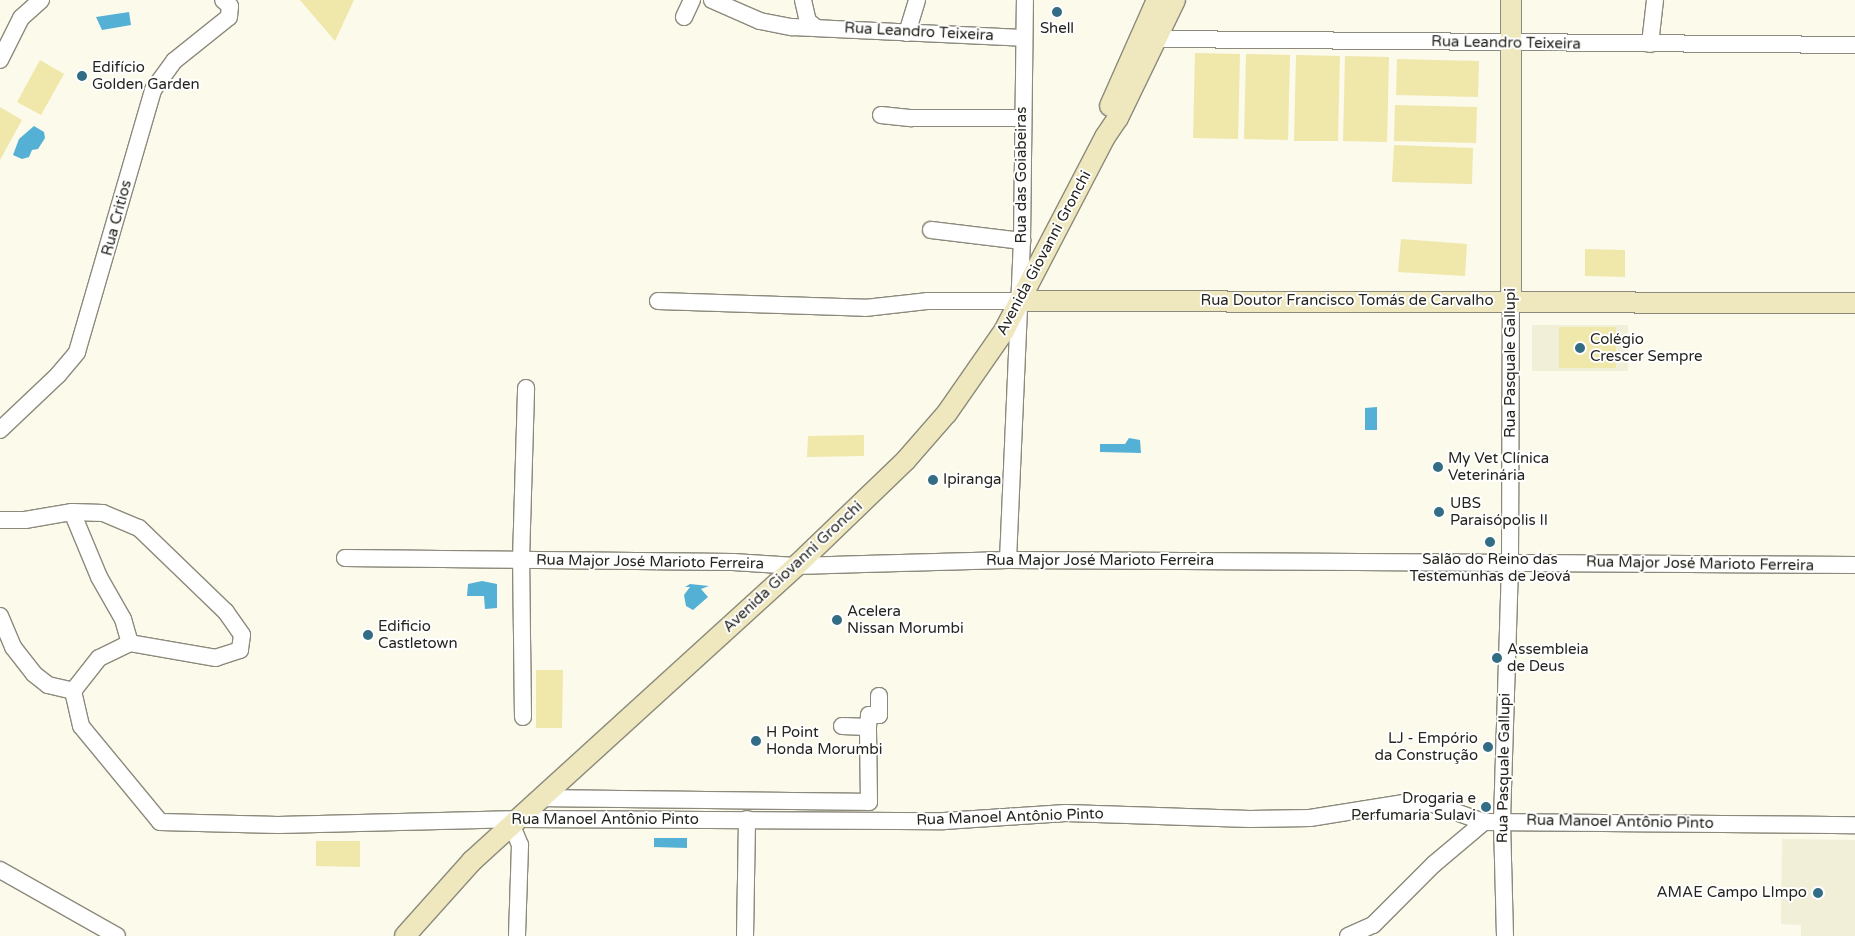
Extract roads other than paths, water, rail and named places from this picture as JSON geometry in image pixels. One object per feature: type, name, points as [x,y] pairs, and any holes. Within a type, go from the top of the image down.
[{"type":"main road","name":"Avenida Giovanni Gronchi","points":[[1104,137],[1105,116],[1157,0]]},
{"type":"main road","points":[[1157,39],[1150,38],[1150,34],[1164,0]]},
{"type":"main road","name":"Avenida Giovanni Gronchi","points":[[405,936],[472,862],[796,566],[906,460],[948,413],[1004,332],[1104,137],[1118,118],[1175,0]]},
{"type":"main road","name":"Rua Pasquale Gallupi","points":[[1511,301],[1512,0]]},
{"type":"main road","name":"Rua Doutor Francisco Tomás de Carvalho","points":[[1020,301],[1855,303]]},
{"type":"street","points":[[684,17],[692,0]]},
{"type":"street","name":"Rua Leandro Teixeira","points":[[712,0],[760,21],[808,14],[907,33],[1023,38]]},
{"type":"street","points":[[907,33],[917,0]]},
{"type":"street","name":"Rua das Goiabeiras","points":[[1008,560],[1022,242],[1022,118],[1025,0]]},
{"type":"street","points":[[1650,44],[1655,0]]},
{"type":"street","points":[[0,60],[22,18],[36,1]]},
{"type":"street","name":"Rua Critios","points":[[0,430],[58,375],[77,352],[153,90],[174,61],[230,17],[226,3]]},
{"type":"street","name":"Rua Leandro Teixeira","points":[[1157,39],[1511,44],[1855,45]]},
{"type":"street","points":[[881,114],[920,118],[1022,118]]},
{"type":"street","points":[[931,230],[1022,242]]},
{"type":"street","points":[[658,301],[865,308],[927,301],[1020,301]]},
{"type":"street","name":"Rua Pasquale Gallupi","points":[[1505,936],[1502,820],[1510,562],[1511,301]]},
{"type":"street","points":[[523,717],[521,560],[526,388]]},
{"type":"street","points":[[0,520],[25,520],[72,512],[103,513],[139,528],[226,612],[242,635],[240,650],[216,658],[130,643],[99,658],[73,691],[48,685],[34,674],[13,647],[0,616]]},
{"type":"street","points":[[72,512],[99,577],[123,619],[130,643]]},
{"type":"street","name":"Rua Major José Marioto Ferreira","points":[[345,558],[733,562],[796,566],[1008,560],[1855,565]]},
{"type":"street","name":"Rua Manoel Antônio Pinto","points":[[73,691],[81,726],[160,822],[278,825],[747,819],[944,821],[1066,812],[1310,818],[1404,803],[1434,804],[1484,822],[1502,820],[1855,825]]},
{"type":"street","points":[[544,798],[869,802],[868,715],[879,715],[880,696]]},
{"type":"street","points":[[842,726],[868,727]]},
{"type":"street","points":[[745,936],[747,819]]},
{"type":"street","points":[[516,822],[520,845],[517,936]]},
{"type":"street","points":[[1348,936],[1373,925],[1434,864],[1484,822]]},
{"type":"street","points":[[0,870],[117,936]]},
{"type":"water","points":[[129,12],[131,25],[102,30],[96,17]]},
{"type":"water","points":[[34,126],[44,132],[45,138],[38,149],[32,150],[29,157],[22,159],[13,155],[19,139]]},
{"type":"water","points":[[1377,407],[1377,430],[1365,430],[1365,408]]},
{"type":"water","points":[[1129,438],[1140,440],[1141,453],[1100,452],[1100,444],[1125,444]]},
{"type":"water","points":[[482,581],[497,584],[497,608],[485,609],[484,596],[467,596],[468,584]]},
{"type":"water","points":[[690,584],[709,586],[701,589],[708,597],[693,610],[686,606],[684,595],[690,587],[685,587]]},
{"type":"water","points":[[654,838],[687,838],[687,848],[654,847]]},
{"type":"place","name":"Shell","points":[[1057,12]]},
{"type":"place","name":"Edifício Golden Garden","points":[[82,76]]},
{"type":"place","name":"Colégio Crescer Sempre","points":[[1580,348]]},
{"type":"place","name":"My Vet Clínica Veterinária","points":[[1438,467]]},
{"type":"place","name":"Ipiranga","points":[[933,480]]},
{"type":"place","name":"UBS Paraisópolis II","points":[[1439,512]]},
{"type":"place","name":"Salão do Reino das Testemunhas de Jeová","points":[[1490,542]]},
{"type":"place","name":"Acelera Nissan Morumbi","points":[[837,620]]},
{"type":"place","name":"Edificio Castletown","points":[[368,635]]},
{"type":"place","name":"Assembleia de Deus","points":[[1497,658]]},
{"type":"place","name":"H Point Honda Morumbi","points":[[756,741]]},
{"type":"place","name":"LJ - Empório da Construção","points":[[1488,747]]},
{"type":"place","name":"Drogaria e Perfumaria Sulavi","points":[[1486,807]]},
{"type":"place","name":"AMAE Campo LImpo","points":[[1818,893]]}]
